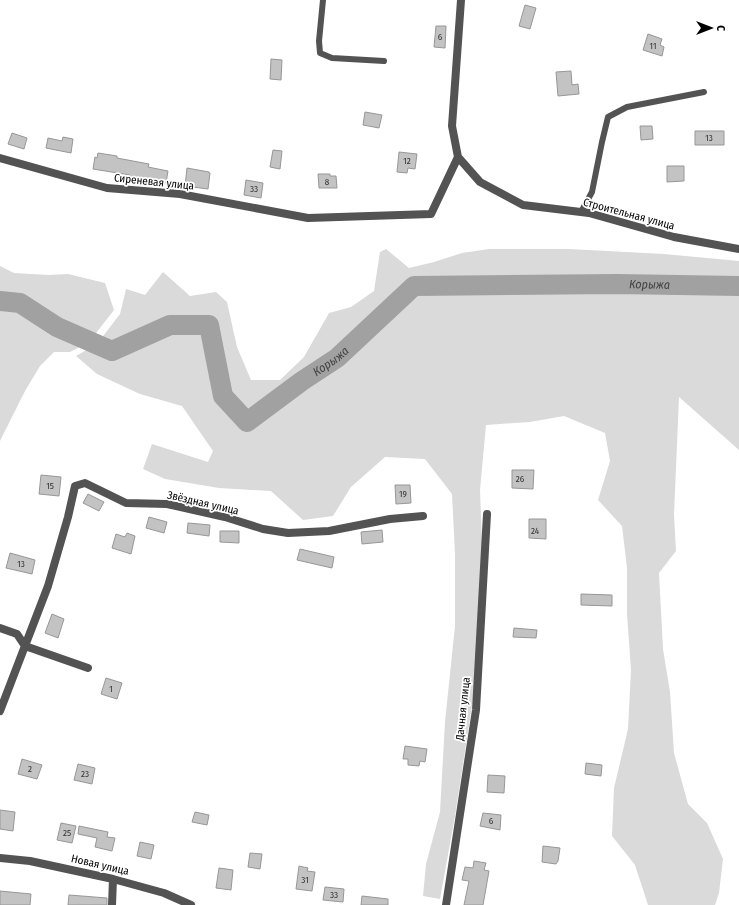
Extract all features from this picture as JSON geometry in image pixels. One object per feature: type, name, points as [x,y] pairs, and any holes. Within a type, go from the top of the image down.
[{"type":"street","points":[[458,157],[452,126],[461,0]]},
{"type":"street","name":"Строительная улица","points":[[458,157],[480,182],[523,205],[589,213],[674,237],[739,249]]},
{"type":"street","name":"Сиреневая улица","points":[[0,158],[107,188],[180,194],[308,218],[431,214],[458,157]]},
{"type":"street","name":"Звёздная улица","points":[[0,711],[48,586],[68,517],[75,486],[85,483],[126,503],[167,504],[225,517],[263,529],[288,533],[329,531],[390,519],[423,516]]},
{"type":"street","name":"Дачная улица","points":[[446,905],[476,710],[487,514]]},
{"type":"street","points":[[0,628],[17,634],[25,646],[88,668]]},
{"type":"street","name":"Новая улица","points":[[0,858],[30,861],[112,879],[164,893],[191,905]]},
{"type":"street","points":[[112,879],[112,905]]},
{"type":"lane","points":[[323,0],[319,41],[320,53],[332,58],[384,60]]},
{"type":"lane","points":[[581,212],[592,192],[608,117],[627,107],[704,92]]},
{"type":"shaded area","points":[[386,249],[409,268],[462,253],[489,249],[569,249],[664,254],[739,261],[739,450],[679,397],[674,515],[676,551],[659,573],[663,649],[670,692],[674,753],[688,804],[707,823],[723,859],[719,893],[715,905],[648,905],[635,865],[612,836],[614,788],[628,729],[631,670],[627,614],[627,568],[622,526],[598,500],[610,461],[605,433],[564,416],[530,422],[486,425],[480,490],[482,542],[479,660],[455,816],[440,899],[423,896],[426,864],[440,812],[445,722],[455,626],[455,554],[452,494],[425,459],[385,457],[351,487],[333,516],[303,520],[271,491],[219,488],[165,479],[143,469],[152,444],[208,462],[213,451],[182,406],[140,394],[97,374],[76,356],[97,344],[120,314],[126,289],[145,295],[163,272],[190,296],[216,292],[227,302],[237,347],[251,380],[280,380],[304,357],[329,313],[351,307],[374,291],[380,252]]},
{"type":"shaded area","points":[[0,266],[14,273],[49,275],[68,274],[105,283],[114,310],[89,342],[70,352],[54,352],[40,366],[25,391],[0,441]]},
{"type":"building","points":[[525,5],[536,8],[530,29],[519,26]]},
{"type":"building","points":[[436,26],[446,26],[445,48],[434,47]]},
{"type":"building","points":[[648,34],[662,39],[660,45],[664,47],[662,56],[643,50]]},
{"type":"building","points":[[271,59],[282,60],[281,80],[270,79]]},
{"type":"building","points":[[571,71],[572,85],[578,84],[579,94],[558,96],[556,72]]},
{"type":"building","points":[[365,112],[382,115],[379,128],[363,125]]},
{"type":"building","points":[[640,126],[652,126],[653,139],[641,140]]},
{"type":"building","points":[[695,131],[724,131],[724,145],[695,145]]},
{"type":"building","points":[[12,133],[27,138],[24,149],[8,144]]},
{"type":"building","points":[[63,137],[73,139],[71,153],[46,148],[48,138],[62,141]]},
{"type":"building","points":[[273,150],[282,151],[280,169],[270,167]]},
{"type":"building","points":[[399,152],[417,154],[415,169],[408,168],[407,173],[397,172]]},
{"type":"building","points":[[98,153],[149,164],[148,167],[168,171],[166,183],[93,169],[95,157],[97,158]]},
{"type":"building","points":[[667,166],[684,166],[684,181],[667,182]]},
{"type":"building","points":[[187,168],[210,173],[208,189],[185,186]]},
{"type":"building","points":[[318,174],[330,174],[330,176],[336,176],[337,188],[319,188]]},
{"type":"building","points":[[246,180],[263,183],[261,198],[244,195]]},
{"type":"building","points":[[512,470],[534,470],[533,489],[512,488]]},
{"type":"building","points":[[41,475],[61,477],[59,496],[39,494]]},
{"type":"building","points":[[395,485],[410,485],[411,503],[396,504]]},
{"type":"building","points":[[88,494],[104,502],[99,511],[83,503]]},
{"type":"building","points":[[149,517],[167,522],[164,533],[146,528]]},
{"type":"building","points":[[529,519],[546,519],[546,539],[529,538]]},
{"type":"building","points":[[188,523],[210,525],[209,536],[187,533]]},
{"type":"building","points":[[382,530],[383,542],[362,544],[361,532]]},
{"type":"building","points":[[220,531],[239,531],[239,543],[220,542]]},
{"type":"building","points":[[127,533],[135,536],[131,554],[112,548],[116,534],[125,537]]},
{"type":"building","points":[[300,549],[334,557],[332,568],[297,560]]},
{"type":"building","points":[[10,553],[35,560],[32,574],[6,568]]},
{"type":"building","points":[[581,594],[612,595],[612,606],[581,605]]},
{"type":"building","points":[[52,614],[64,619],[58,638],[45,633]]},
{"type":"building","points":[[514,628],[537,630],[536,638],[513,637]]},
{"type":"building","points":[[106,678],[122,683],[117,699],[101,694]]},
{"type":"building","points":[[405,746],[427,749],[425,762],[420,761],[419,766],[408,765],[408,759],[403,759]]},
{"type":"building","points":[[22,759],[42,765],[37,779],[18,774]]},
{"type":"building","points":[[586,763],[602,765],[601,776],[585,774]]},
{"type":"building","points":[[78,764],[95,768],[92,784],[74,780]]},
{"type":"building","points":[[488,775],[505,776],[504,793],[487,792]]},
{"type":"building","points":[[0,810],[15,812],[13,831],[0,829]]},
{"type":"building","points":[[195,812],[209,815],[207,825],[192,822]]},
{"type":"building","points":[[483,813],[501,815],[500,830],[480,826]]},
{"type":"building","points":[[61,823],[76,826],[72,843],[57,840]]},
{"type":"building","points":[[79,826],[108,832],[107,837],[115,838],[112,851],[95,847],[97,838],[78,834]]},
{"type":"building","points":[[140,842],[154,845],[151,859],[137,856]]},
{"type":"building","points":[[543,846],[560,848],[558,861],[556,864],[542,862]]},
{"type":"building","points":[[250,853],[262,854],[260,869],[248,867]]},
{"type":"building","points":[[474,861],[486,863],[484,870],[489,871],[483,905],[464,905],[469,881],[462,880],[465,867],[473,868]]},
{"type":"building","points":[[299,866],[308,868],[307,871],[315,872],[312,891],[296,889]]},
{"type":"building","points":[[219,868],[233,870],[231,890],[216,888]]},
{"type":"building","points":[[325,887],[344,889],[343,902],[323,900]]},
{"type":"building","points":[[0,891],[31,894],[30,905],[0,905]]},
{"type":"building","points":[[69,895],[107,898],[107,905],[68,905]]},
{"type":"building","points":[[362,896],[388,899],[388,905],[361,905]]},
{"type":"waterway","name":"Корыжа","points":[[0,301],[20,303],[57,327],[112,351],[170,325],[209,325],[223,396],[247,422],[302,381],[337,358],[414,286],[617,284],[739,286]]}]
